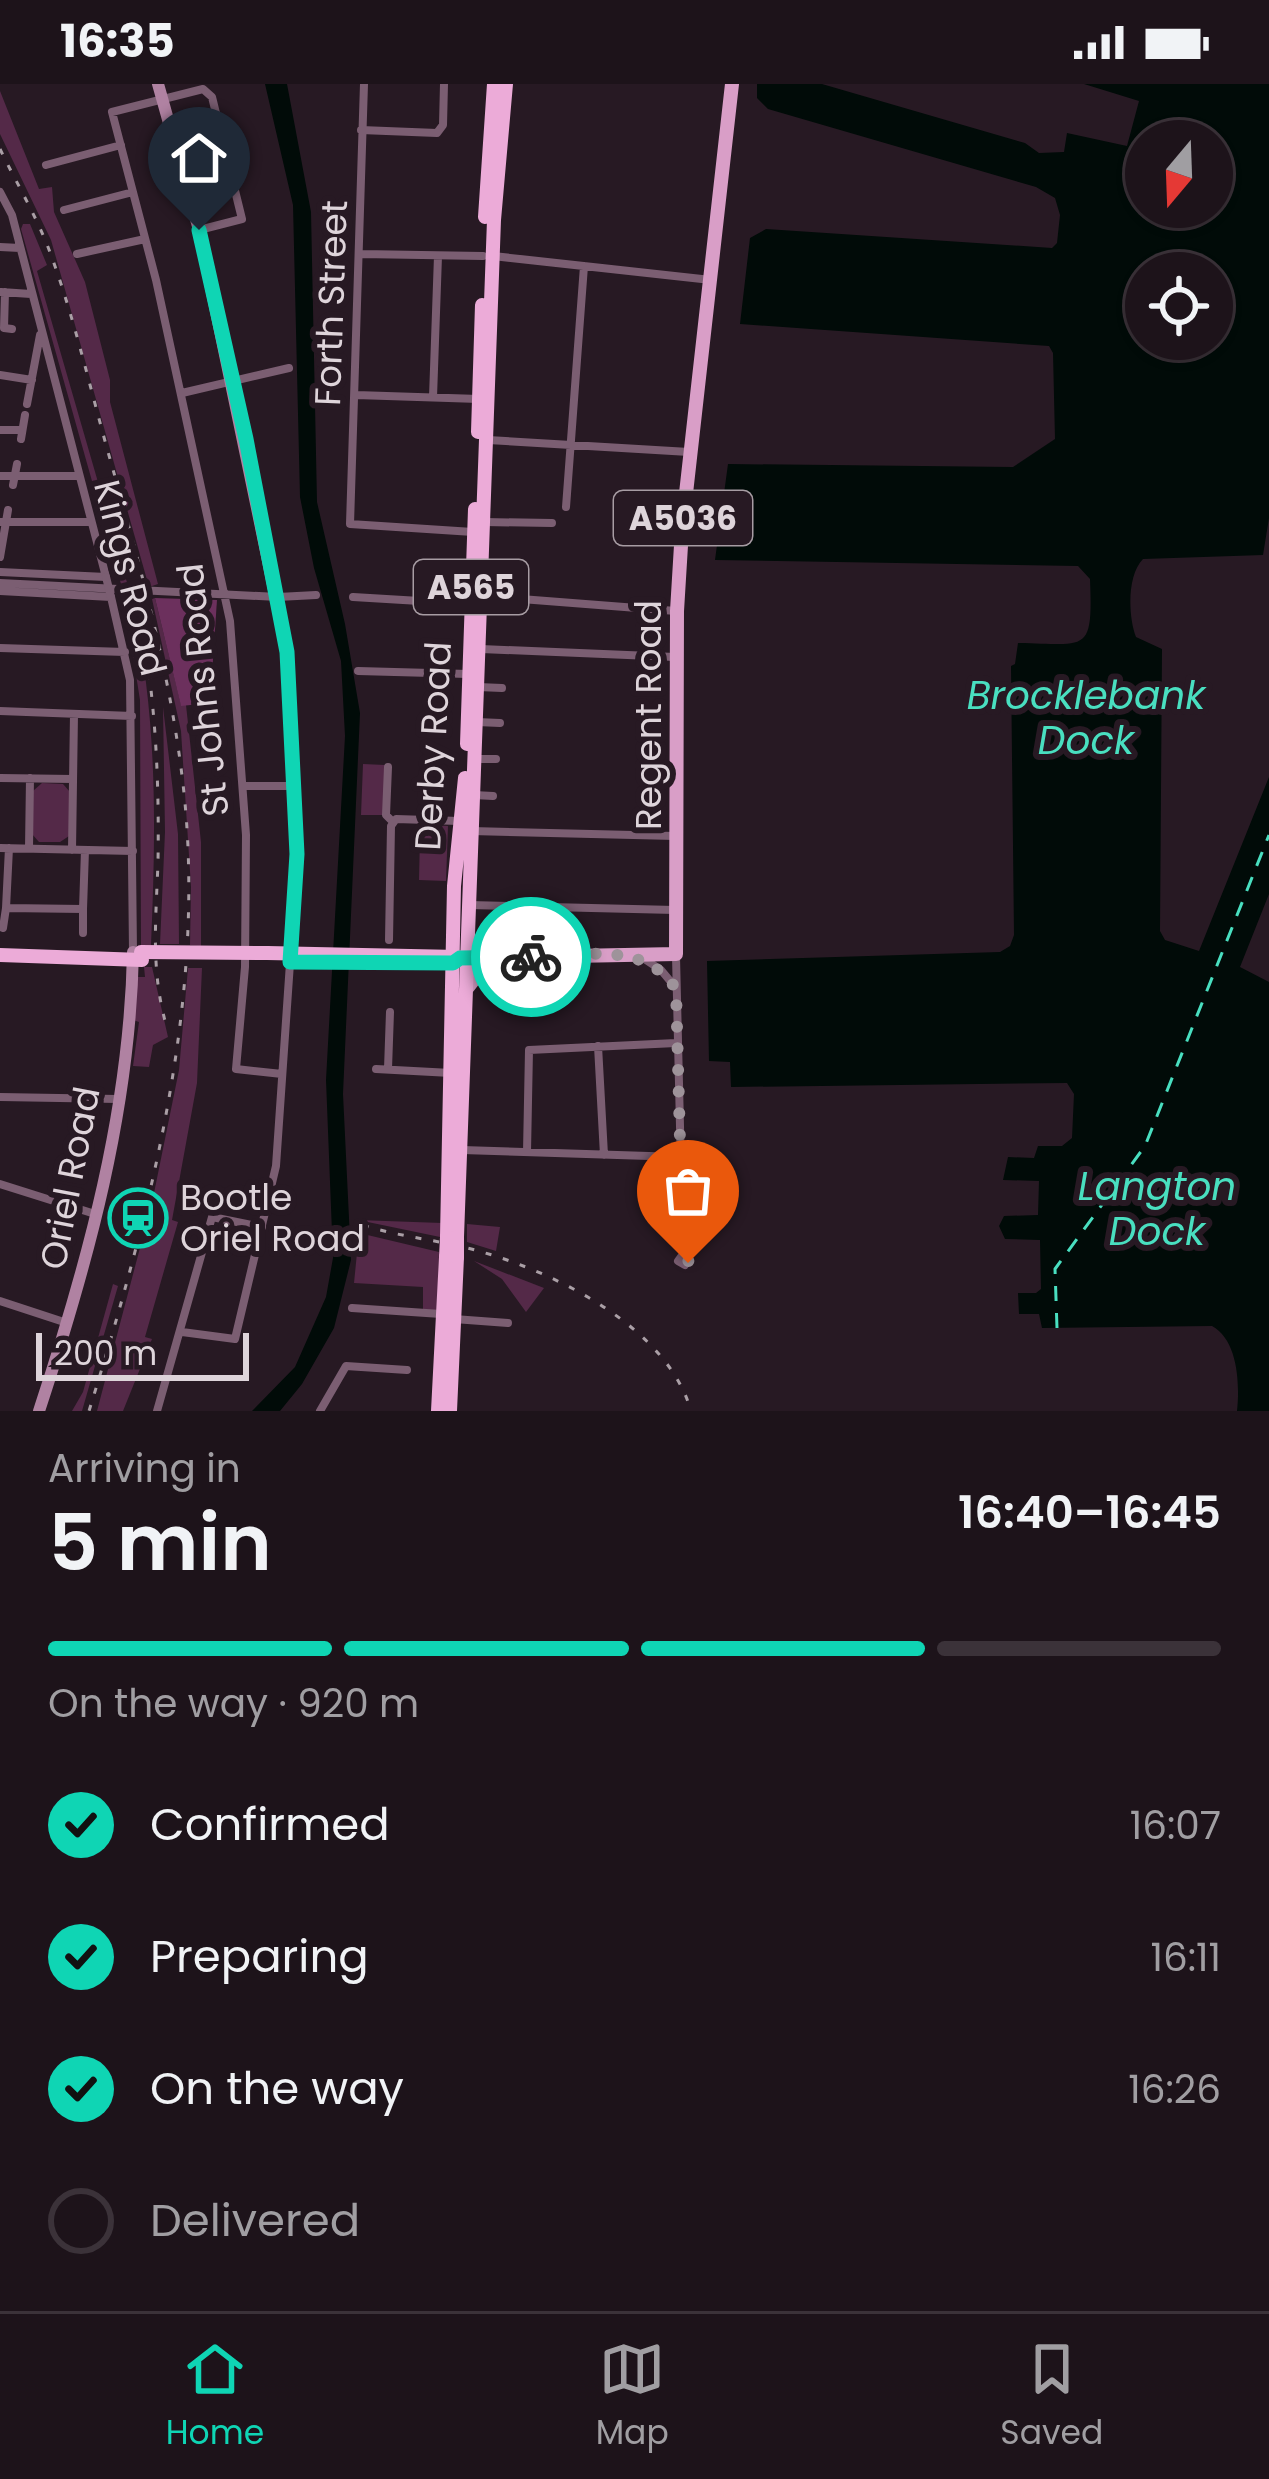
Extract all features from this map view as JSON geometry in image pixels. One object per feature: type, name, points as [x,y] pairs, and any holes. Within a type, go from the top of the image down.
[{"type":"highway","name":"Derby Road","points":[[452,1237],[460,1150],[459,958],[494,84]]},
{"type":"highway","name":"Derby Road","points":[[479,527],[487,440],[488,256],[506,84]]},
{"type":"highway","name":"Derby Road","points":[[459,958],[469,904],[466,826],[473,795],[477,722],[473,681],[480,649],[476,600]]},
{"type":"highway","points":[[0,946],[138,956]]},
{"type":"highway","points":[[0,956],[459,958]]},
{"type":"highway","name":"Derby Road","points":[[438,1411],[452,1257],[451,1072],[461,990]]},
{"type":"highway","name":"Derby Road","points":[[447,1317],[450,1411]]},
{"type":"main road","points":[[158,84],[199,230],[287,652],[296,786],[295,958]]},
{"type":"main road","name":"Regent Road","points":[[676,954],[677,611],[732,84]]},
{"type":"main road","points":[[459,958],[676,954]]},
{"type":"main road","name":"Oriel Road","points":[[39,1411],[68,1323],[110,1162],[138,956]]},
{"type":"main road","points":[[461,990],[479,973],[508,958]]},
{"type":"street","name":"Forth Street","points":[[364,84],[350,524],[479,527]]},
{"type":"street","points":[[361,130],[441,130],[444,84]]},
{"type":"street","points":[[46,165],[121,145],[112,112],[203,89],[212,97],[242,219],[199,230]]},
{"type":"street","name":"St Johns Road","points":[[121,145],[225,594],[245,786],[245,967],[236,1069],[282,1074]]},
{"type":"street","points":[[0,192],[12,215],[31,294],[2,292],[5,328]]},
{"type":"street","points":[[64,210],[133,192]]},
{"type":"street","points":[[77,254],[145,238]]},
{"type":"street","points":[[0,247],[20,248]]},
{"type":"street","points":[[361,254],[488,256],[712,280]]},
{"type":"street","points":[[433,397],[438,256]]},
{"type":"street","points":[[566,507],[584,266]]},
{"type":"street","name":"Kings Road","points":[[31,294],[125,652],[132,716],[138,956]]},
{"type":"street","points":[[0,430],[22,434],[40,333]]},
{"type":"street","points":[[182,393],[290,368]]},
{"type":"street","points":[[0,375],[32,380]]},
{"type":"street","points":[[356,394],[479,399]]},
{"type":"street","points":[[487,440],[690,452]]},
{"type":"street","points":[[14,480],[16,464]]},
{"type":"street","points":[[0,476],[14,480],[78,476]]},
{"type":"street","points":[[0,556],[8,510]]},
{"type":"street","points":[[3,522],[91,522]]},
{"type":"street","points":[[479,527],[552,523]]},
{"type":"street","points":[[0,572],[106,577]]},
{"type":"street","points":[[0,587],[316,595]]},
{"type":"street","points":[[0,587],[112,597]]},
{"type":"street","points":[[353,597],[677,611]]},
{"type":"street","points":[[0,648],[125,652]]},
{"type":"street","points":[[480,649],[677,657]]},
{"type":"street","points":[[358,671],[502,688]]},
{"type":"street","points":[[0,711],[132,716]]},
{"type":"street","points":[[72,850],[74,714]]},
{"type":"street","points":[[477,722],[500,723]]},
{"type":"street","points":[[474,759],[496,759]]},
{"type":"street","points":[[388,767],[386,815],[394,823]]},
{"type":"street","points":[[0,778],[73,779]]},
{"type":"street","points":[[28,848],[30,778]]},
{"type":"street","points":[[245,786],[296,786]]},
{"type":"street","points":[[473,795],[493,796]]},
{"type":"street","points":[[389,940],[396,819],[423,825],[677,836]]},
{"type":"street","points":[[2,928],[4,848],[134,851]]},
{"type":"street","points":[[83,933],[85,850]]},
{"type":"street","points":[[469,904],[677,910]]},
{"type":"street","points":[[6,908],[83,909]]},
{"type":"street","name":"Regent Road","points":[[676,954],[683,1254]]},
{"type":"street","points":[[636,955],[661,970],[676,989]]},
{"type":"street","points":[[182,1332],[235,1340],[276,1166],[295,958]]},
{"type":"street","points":[[388,1069],[389,1012]]},
{"type":"street","points":[[527,1152],[527,1052],[532,1048],[676,1043]]},
{"type":"street","points":[[598,1046],[604,1155]]},
{"type":"street","points":[[376,1069],[451,1072]]},
{"type":"street","points":[[0,1097],[118,1100]]},
{"type":"street","points":[[460,1150],[680,1157]]},
{"type":"street","points":[[0,1184],[97,1214]]},
{"type":"street","points":[[157,1411],[212,1217],[262,1227]]},
{"type":"street","points":[[0,1300],[68,1323]]},
{"type":"street","points":[[352,1308],[508,1323]]},
{"type":"street","points":[[320,1411],[346,1366],[407,1370]]},
{"type":"shaded area","points":[[0,91],[39,189],[52,187],[54,212],[85,282],[110,380],[110,402],[158,584],[149,587],[51,240],[0,134]]},
{"type":"shaded area","points":[[23,224],[30,224],[47,265],[37,271],[128,586],[121,584]]},
{"type":"shaded area","points":[[131,598],[151,727],[151,945],[141,945],[140,700],[124,599]]},
{"type":"shaded area","points":[[155,598],[181,705],[186,705],[201,842],[201,946],[190,945],[181,731]]},
{"type":"shaded area","points":[[155,598],[217,600],[210,703],[181,706]]},
{"type":"shaded area","points":[[163,707],[178,834],[179,944],[160,944]]},
{"type":"shaded area","points":[[363,764],[385,765],[383,815],[361,815]]},
{"type":"shaded area","points":[[42,783],[63,784],[70,792],[69,836],[60,842],[39,842],[32,834],[33,791]]},
{"type":"shaded area","points":[[431,825],[448,826],[446,881],[419,880],[420,836],[428,836]]},
{"type":"shaded area","points":[[144,967],[152,967],[168,1037],[153,1045],[149,1067],[133,1066],[139,1022],[133,1020],[138,977],[145,977]]},
{"type":"shaded area","points":[[188,968],[202,968],[197,1083],[172,1220],[178,1222],[145,1337],[152,1339],[123,1411],[97,1411],[141,1244],[148,1245],[159,1201],[153,1198],[179,1070]]},
{"type":"shaded area","points":[[358,1220],[442,1223],[440,1237]]},
{"type":"shaded area","points":[[467,1224],[500,1227],[496,1251],[467,1242]]},
{"type":"shaded area","points":[[359,1233],[439,1252],[438,1311],[423,1310],[423,1287],[354,1283]]},
{"type":"shaded area","points":[[474,1261],[544,1288],[526,1312],[502,1279]]},
{"type":"shaded area","points":[[113,1284],[118,1286],[82,1411],[72,1411],[83,1392]]},
{"type":"water","points":[[265,84],[287,84],[311,212],[317,502],[360,713],[343,1094],[351,1260],[334,1328],[302,1384],[280,1411],[252,1411],[295,1367],[326,1297],[333,1258],[326,1080],[345,736],[341,661],[314,568],[300,497],[293,205]]},
{"type":"water","points":[[757,84],[822,84],[1025,143],[1039,153],[1064,152],[1067,133],[1125,146],[1125,228],[1233,228],[1233,120],[1134,120],[1139,101],[1084,84],[1269,84],[1269,518],[1263,555],[1143,559],[1134,575],[1130,607],[1136,637],[1162,649],[1160,931],[1165,940],[1199,951],[1269,777],[1269,894],[1240,967],[1269,982],[1269,1411],[1237,1411],[1232,1352],[1212,1326],[1042,1328],[1039,1314],[1019,1314],[1018,1293],[1041,1289],[1040,1240],[1005,1239],[999,1226],[1004,1216],[1038,1215],[1039,1181],[1003,1180],[1008,1157],[1034,1158],[1038,1146],[1062,1146],[1072,1138],[1074,1094],[1067,1083],[731,1087],[730,1062],[709,1061],[707,961],[1000,952],[1010,946],[1014,935],[1011,666],[1018,643],[1072,643],[1087,633],[1090,621],[1090,579],[1078,566],[715,560],[728,464],[1013,467],[1055,439],[1049,346],[740,324],[750,238],[766,229],[1052,248],[1057,243],[1060,215],[1055,198],[1036,187],[768,109],[757,98]]},
{"type":"ferry route","points":[[1057,1328],[1055,1269],[1145,1146],[1269,835]]},
{"type":"railway","points":[[0,149],[48,247],[75,328],[156,633],[185,803],[186,957],[167,1111],[132,1263],[89,1411]]},
{"type":"railway","points":[[149,673],[158,791],[156,968],[168,1031]]},
{"type":"railway","points":[[363,1225],[482,1252],[576,1290],[635,1330],[659,1355],[679,1382],[691,1411]]},
{"type":"way so far","points":[[531,957],[636,955],[661,970],[676,989],[683,1254],[688,1263]]},
{"type":"place","name":"Bootle Oriel Road","points":[[138,1218]]},
{"type":"route","points":[[199,230],[287,652],[297,854],[290,962],[453,963],[460,958],[531,957]]},
{"type":"water label","name":"Brocklebank Dock","points":[[1086,718]]},
{"type":"water label","name":"Langton Dock","points":[[1157,1208]]}]
